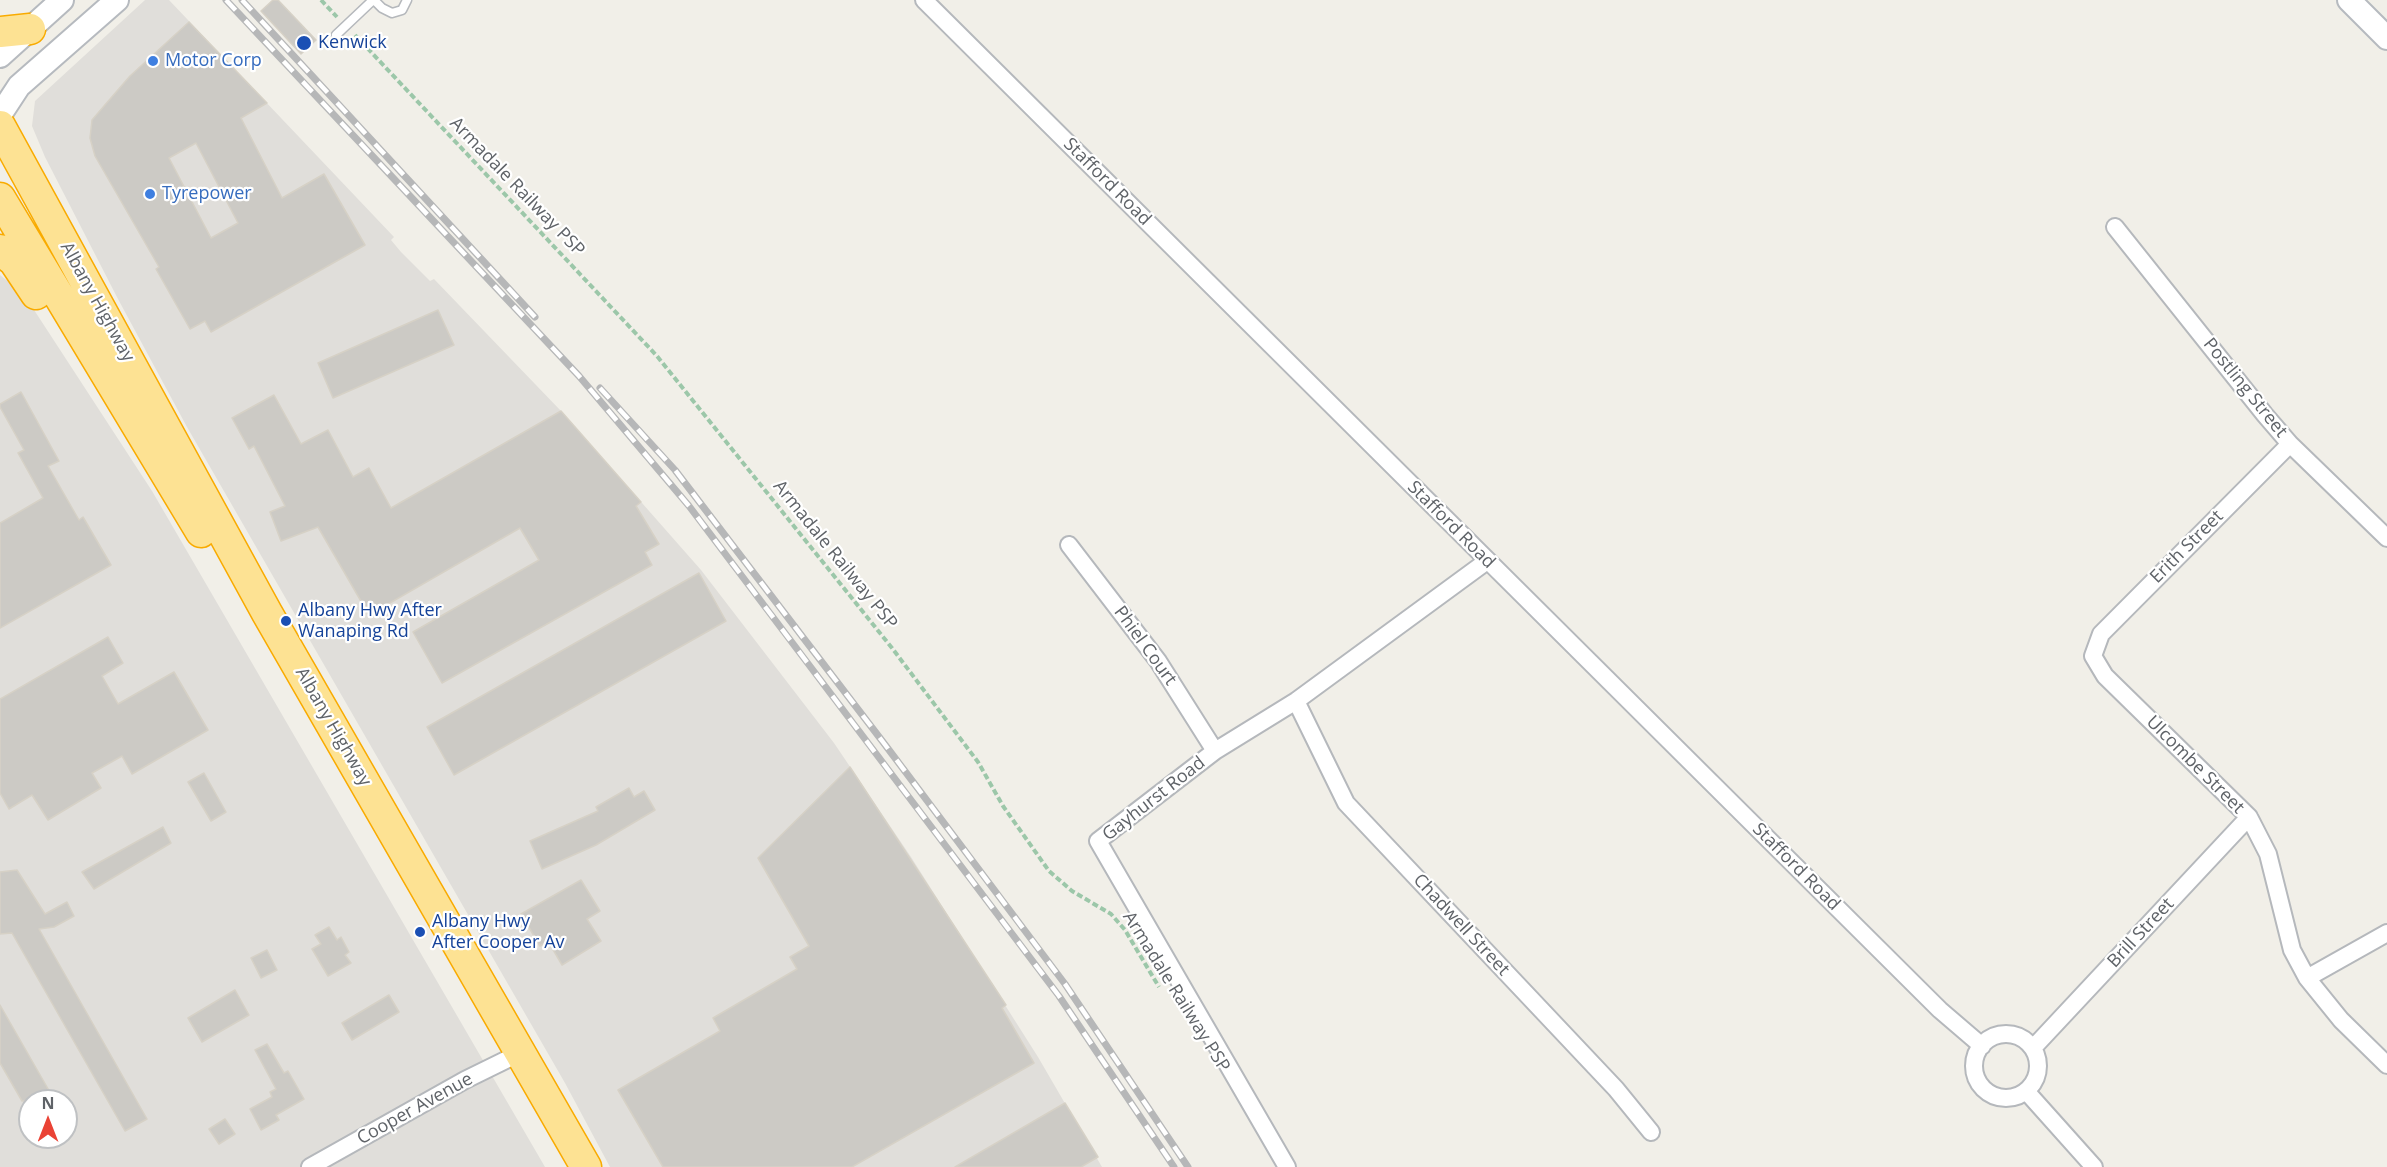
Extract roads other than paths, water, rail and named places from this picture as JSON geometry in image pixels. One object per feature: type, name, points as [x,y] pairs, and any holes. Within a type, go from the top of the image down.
[{"type":"highway","points":[[0,32],[30,29]]},
{"type":"highway","name":"Albany Highway","points":[[0,126],[511,1057],[565,1167]]},
{"type":"highway","name":"Albany Highway","points":[[0,198],[255,621],[511,1057],[586,1167]]},
{"type":"highway","points":[[0,250],[19,268],[96,387],[133,419]]},
{"type":"main road","points":[[0,56],[62,0]]},
{"type":"main road","points":[[0,115],[19,86],[117,0]]},
{"type":"main road","points":[[2349,0],[2387,38]]},
{"type":"street","name":"Stafford Road","points":[[924,0],[1940,1010],[1982,1046]]},
{"type":"street","name":"Postling Street","points":[[2115,226],[2290,444],[2387,538]]},
{"type":"street","name":"Erith Street","points":[[2093,656],[2101,634],[2290,444]]},
{"type":"street","name":"Phiel Court","points":[[1069,545],[1158,661],[1215,751]]},
{"type":"street","name":"Gayhurst Road","points":[[1287,1167],[1098,841],[1215,751],[1296,701],[1487,561]]},
{"type":"street","name":"Ulcombe Street","points":[[2093,656],[2105,676],[2249,817],[2268,854],[2292,950],[2307,978],[2341,1020],[2387,1065]]},
{"type":"street","name":"Chadwell Street","points":[[1296,701],[1346,803],[1616,1089],[1652,1132]]},
{"type":"street","name":"Brill Street","points":[[2033,1048],[2249,817]]},
{"type":"street","points":[[2307,978],[2387,933]]},
{"type":"street","points":[[2009,1034],[2020,1037],[2033,1048],[2038,1059],[2038,1072],[2026,1091],[2009,1098],[1988,1092],[1980,1084],[1975,1072],[1975,1061],[1982,1046],[1995,1036],[2009,1034]]},
{"type":"street","name":"Cooper Avenue","points":[[310,1167],[511,1057]]},
{"type":"street","points":[[2026,1091],[2094,1167]]},
{"type":"lane","points":[[336,34],[374,0],[382,9],[398,13],[406,6],[407,0]]},
{"type":"railway","points":[[226,0],[579,376],[689,506],[1059,996],[1174,1167]]},
{"type":"railway","points":[[242,0],[535,317]]},
{"type":"railway","points":[[600,388],[675,470],[883,742],[1065,984],[1188,1167]]},
{"type":"place","name":"Kenwick","points":[[304,43]]},
{"type":"place","name":"Motor Corp","points":[[153,61]]},
{"type":"place","name":"Tyrepower","points":[[150,194]]},
{"type":"place","name":"Albany Hwy After Wanaping Rd","points":[[286,621]]},
{"type":"place","name":"Albany Hwy After Cooper Av","points":[[420,932]]}]
